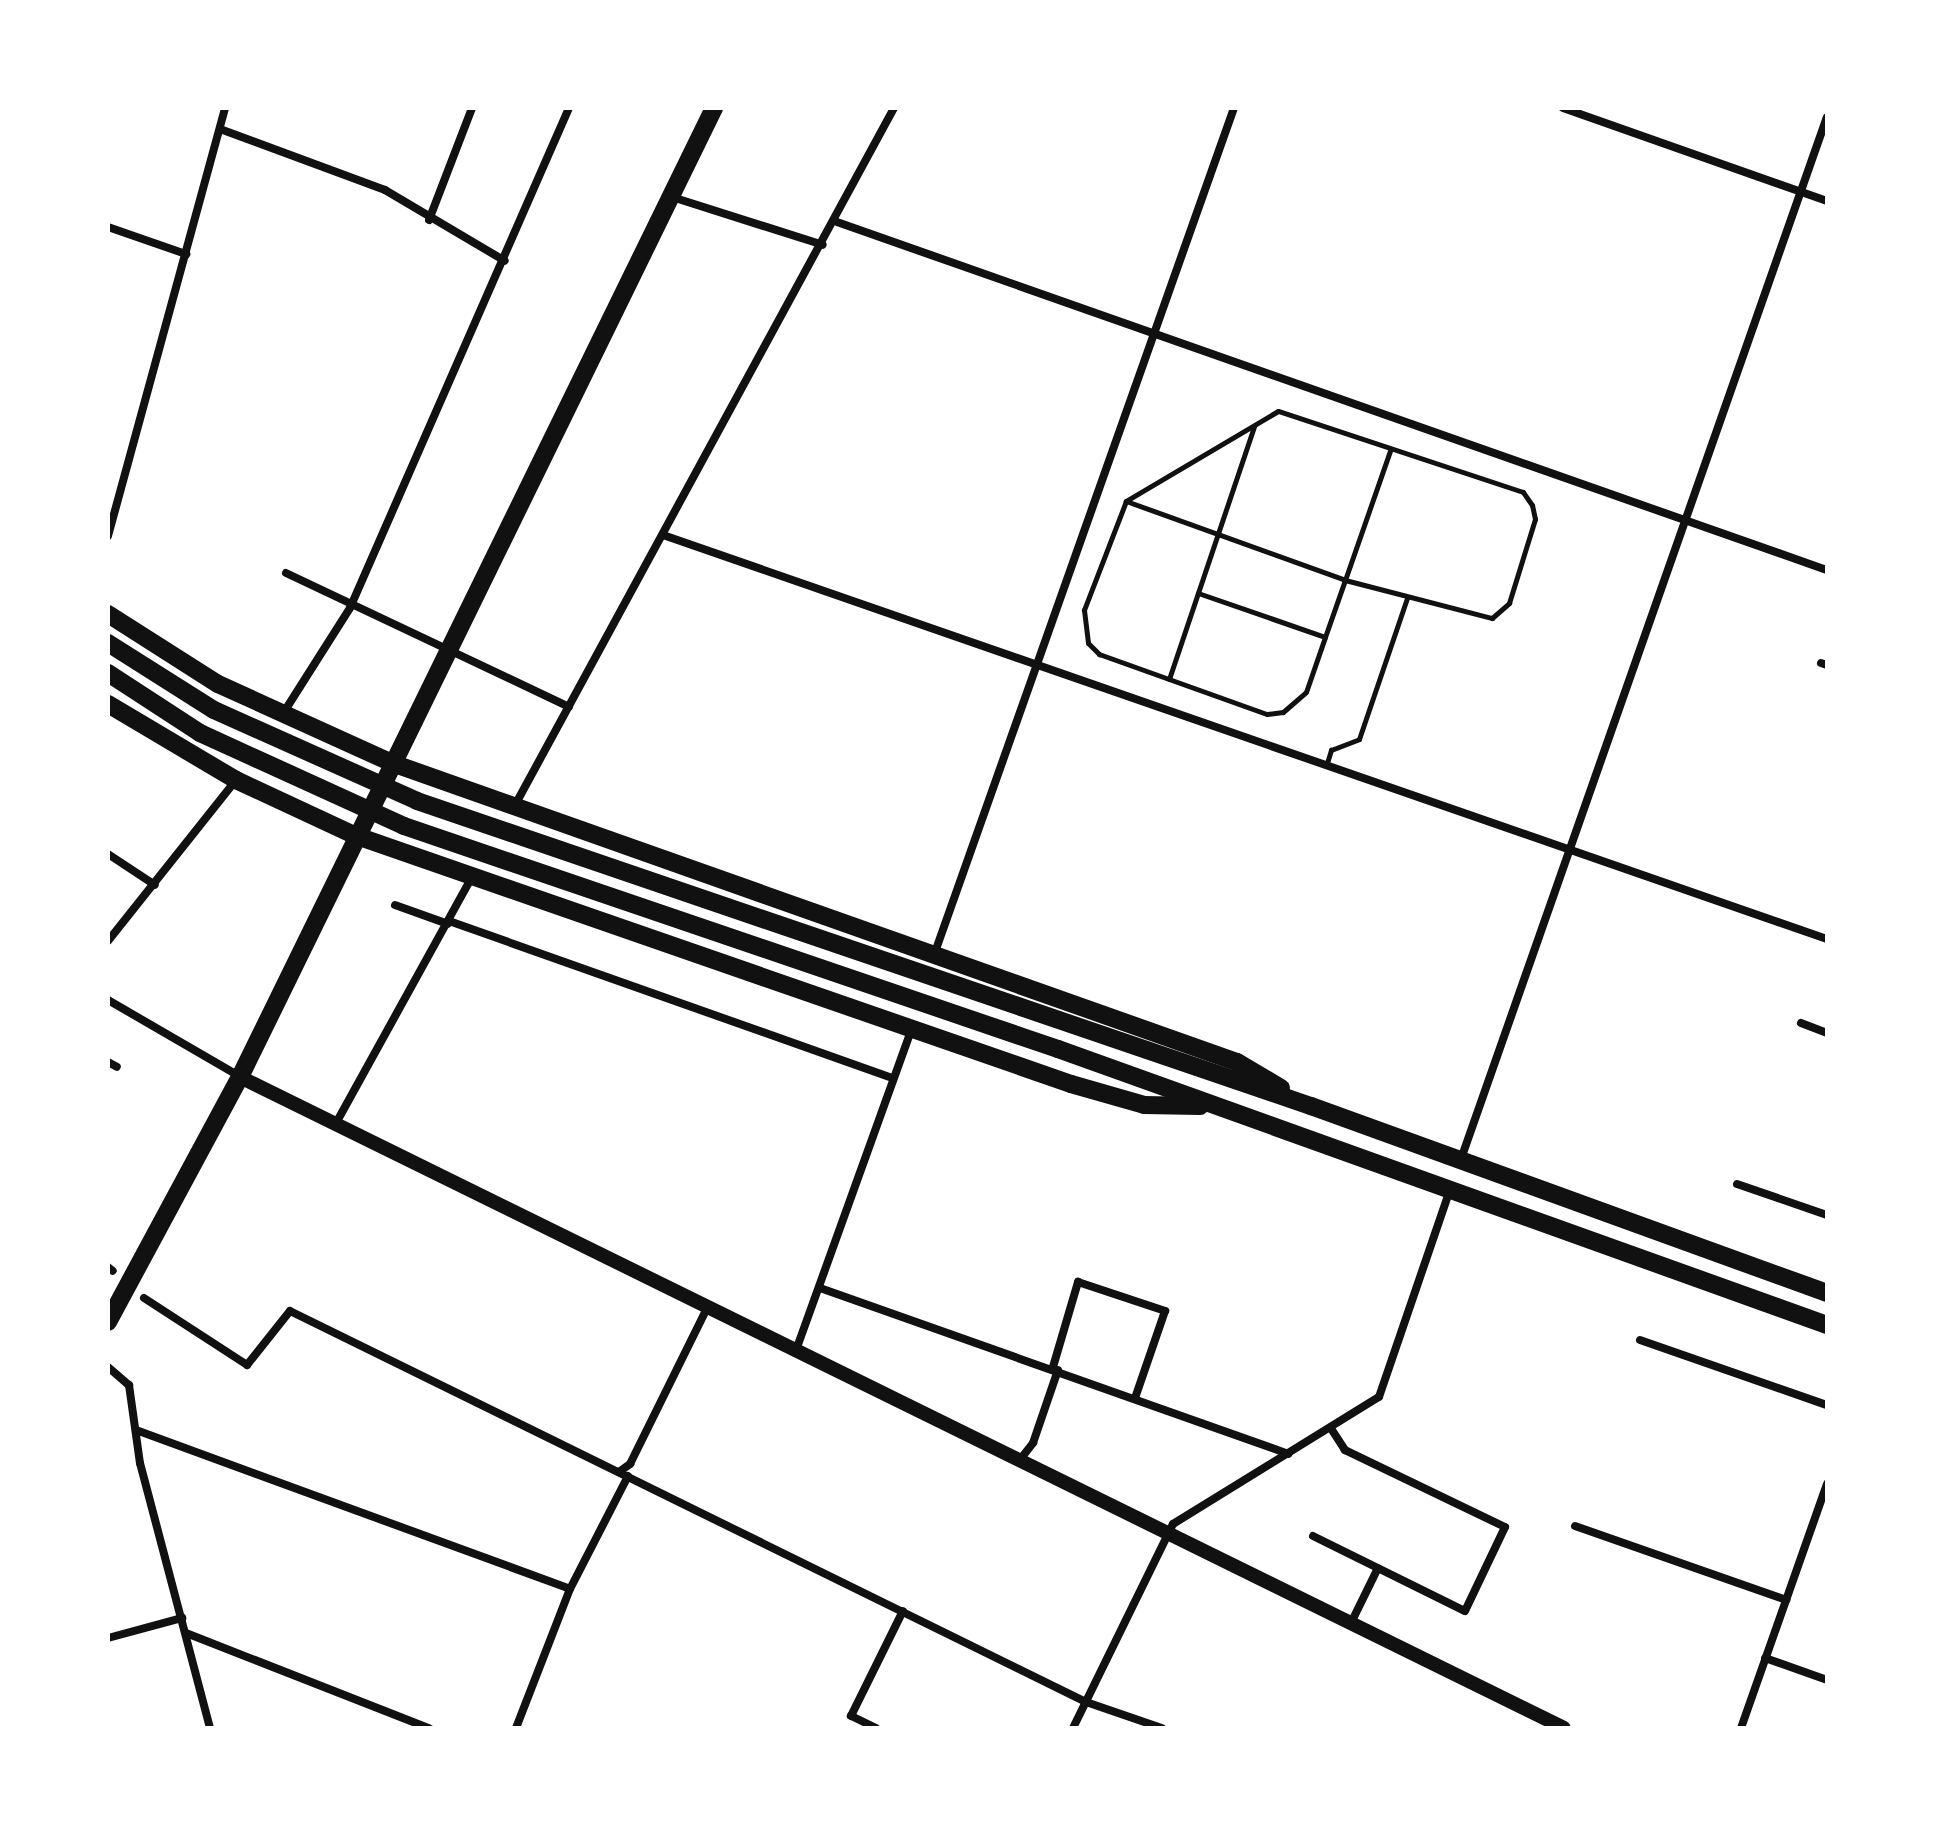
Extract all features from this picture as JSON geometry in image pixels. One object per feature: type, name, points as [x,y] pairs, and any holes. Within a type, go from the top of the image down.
[{"type":"highway","points":[[108,1322],[240,1077],[354,835],[447,653],[714,108]]},
{"type":"highway","points":[[108,614],[282,716],[392,763],[1237,1062],[1311,1106]]},
{"type":"highway","points":[[108,643],[283,744],[576,856],[1311,1106],[1460,1164],[1827,1293]]},
{"type":"highway","points":[[108,673],[275,770],[404,826],[1215,1106],[1827,1325]]},
{"type":"highway","points":[[108,704],[236,780],[354,835],[1144,1105],[1215,1106]]},
{"type":"street","points":[[108,536],[225,108]]},
{"type":"street","points":[[429,220],[472,108]]},
{"type":"street","points":[[282,716],[350,608],[505,261],[569,108]]},
{"type":"street","points":[[513,807],[837,222],[894,108]]},
{"type":"street","points":[[934,956],[1041,662],[1234,108]]},
{"type":"street","points":[[1563,108],[1827,201]]},
{"type":"street","points":[[1460,1164],[1827,117]]},
{"type":"street","points":[[220,129],[385,190],[429,220],[505,261]]},
{"type":"street","points":[[672,197],[823,245]]},
{"type":"street","points":[[837,222],[1827,570]]},
{"type":"street","points":[[108,227],[186,254]]},
{"type":"street","points":[[663,535],[1041,662],[1827,939]]},
{"type":"street","points":[[286,573],[350,608],[569,707]]},
{"type":"street","points":[[108,941],[236,780]]},
{"type":"street","points":[[108,854],[155,885]]},
{"type":"street","points":[[334,1126],[473,875]]},
{"type":"street","points":[[395,905],[893,1078]]},
{"type":"street","points":[[108,1000],[240,1077],[334,1126],[492,1197],[795,1353],[1564,1728]]},
{"type":"street","points":[[1801,1023],[1827,1033]]},
{"type":"street","points":[[795,1353],[913,1028]]},
{"type":"street","points":[[1737,1184],[1827,1215]]},
{"type":"street","points":[[1073,1728],[1166,1533],[1379,1397],[1449,1192]]},
{"type":"street","points":[[1018,1462],[1033,1443],[1078,1282],[1165,1311],[1135,1398]]},
{"type":"street","points":[[820,1288],[1056,1368],[1288,1454]]},
{"type":"street","points":[[144,1298],[247,1365],[290,1311],[1086,1702],[1162,1728]]},
{"type":"street","points":[[516,1728],[570,1589],[707,1308]]},
{"type":"street","points":[[1640,1340],[1827,1405]]},
{"type":"street","points":[[108,1367],[129,1385],[136,1430],[210,1728]]},
{"type":"street","points":[[1313,1536],[1465,1611],[1505,1527],[1345,1450],[1330,1427]]},
{"type":"street","points":[[136,1430],[570,1589]]},
{"type":"street","points":[[1741,1728],[1827,1484]]},
{"type":"street","points":[[1575,1526],[1786,1600]]},
{"type":"street","points":[[1351,1623],[1378,1568]]},
{"type":"street","points":[[876,1728],[851,1716],[903,1611]]},
{"type":"street","points":[[108,1638],[182,1618]]},
{"type":"street","points":[[186,1633],[429,1728]]},
{"type":"street","points":[[1765,1658],[1827,1680]]},
{"type":"lane","points":[[1126,501],[1345,580],[1492,618],[1509,603],[1535,519],[1523,492],[1390,451],[1278,411],[1126,501],[1084,610],[1088,643],[1099,654],[1169,679],[1283,712],[1306,692],[1325,637],[1345,580],[1390,451]]},
{"type":"lane","points":[[1169,679],[1255,425]]},
{"type":"lane","points":[[1198,593],[1325,637]]},
{"type":"lane","points":[[1327,763],[1331,750],[1359,739],[1407,598]]}]
